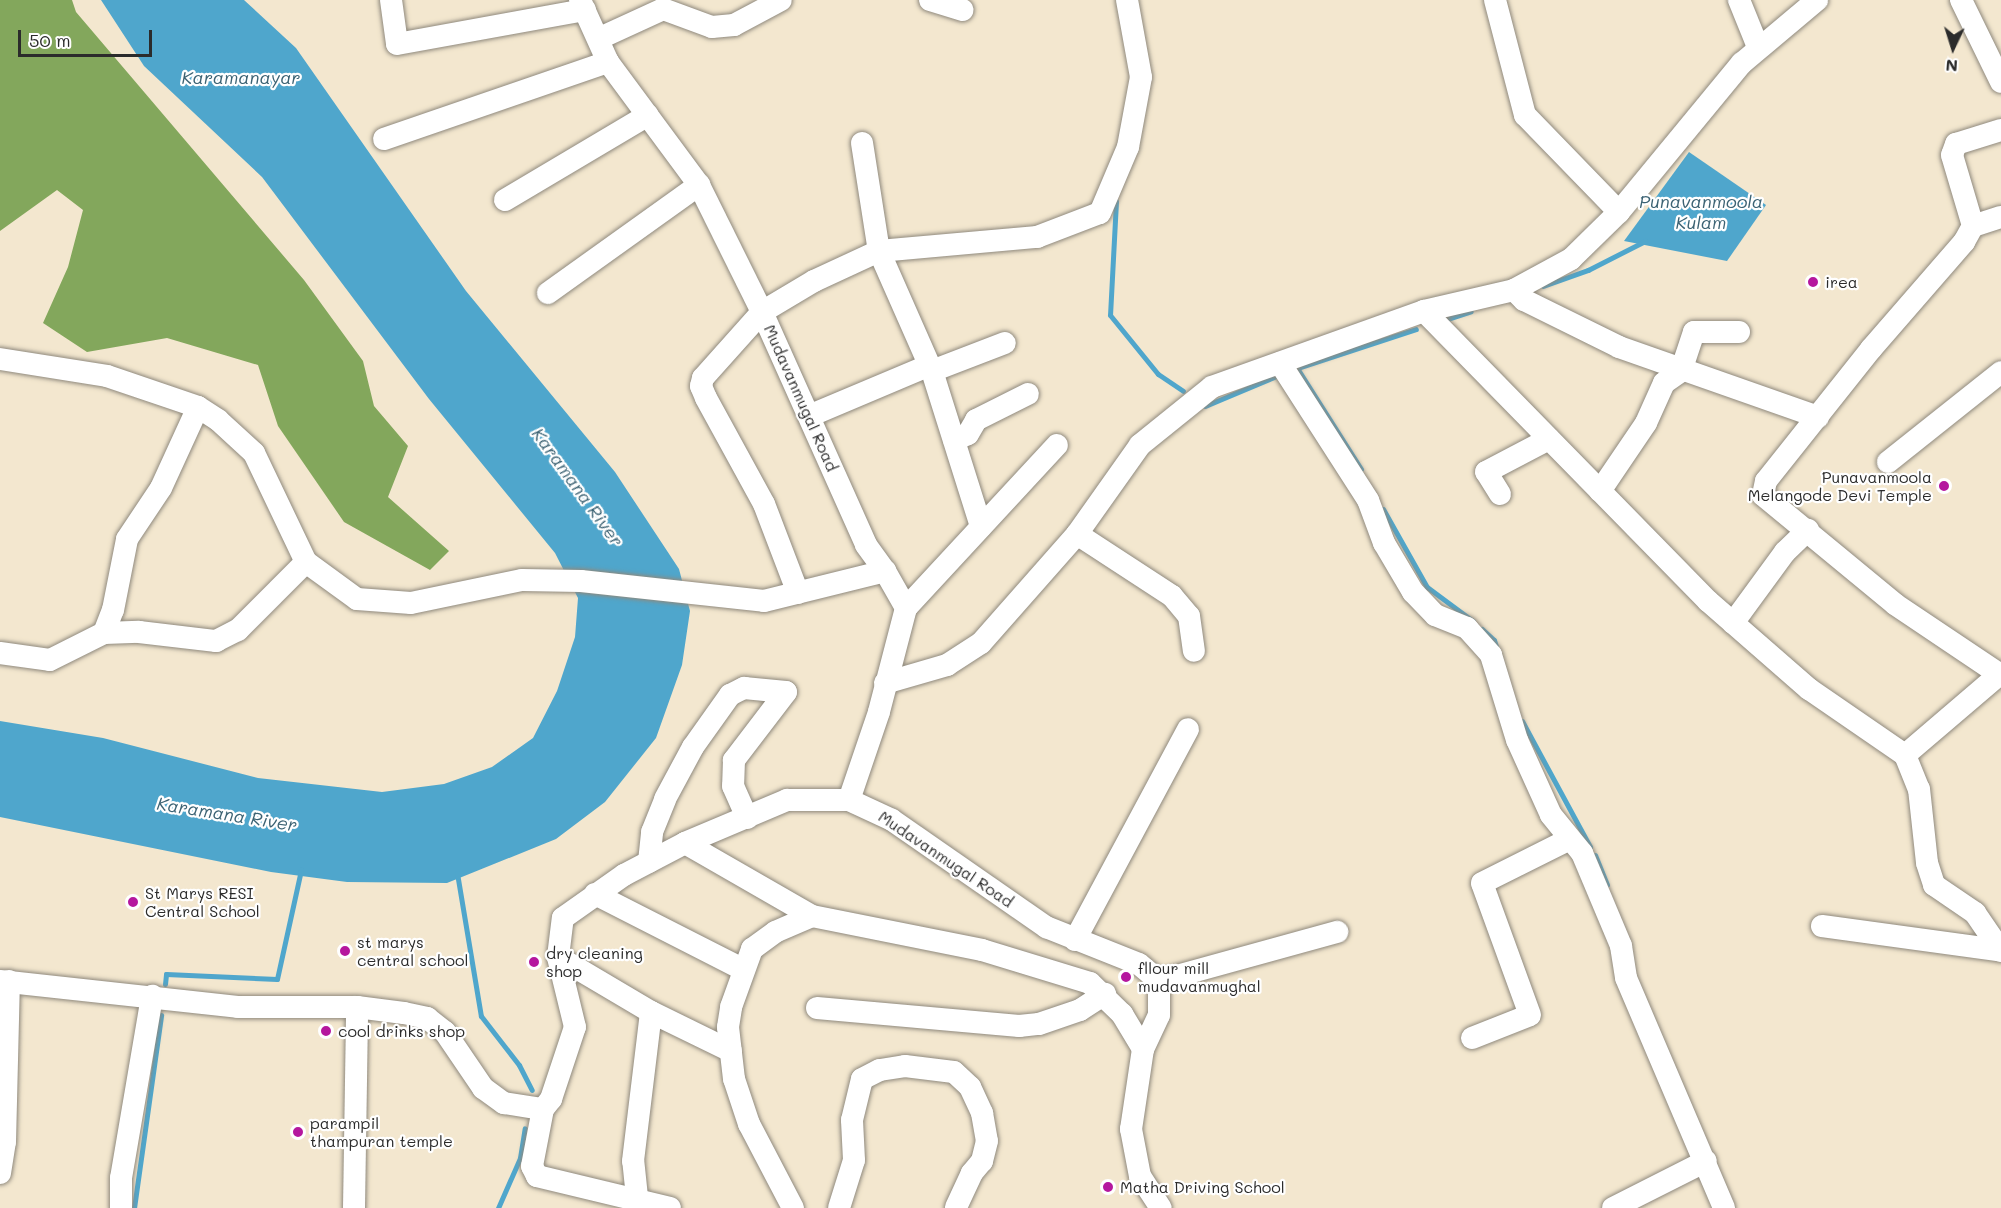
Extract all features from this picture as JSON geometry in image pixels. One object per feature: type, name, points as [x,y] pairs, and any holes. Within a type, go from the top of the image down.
[{"type":"street","points":[[391,0],[397,44],[583,5]]},
{"type":"street","points":[[600,38],[663,9],[712,27],[734,25],[781,0]]},
{"type":"street","points":[[930,0],[962,10]]},
{"type":"street","points":[[798,593],[764,504],[701,386],[716,362],[762,312],[813,281],[879,251],[1037,237],[1100,213],[1128,147],[1141,77],[1127,0]]},
{"type":"street","points":[[1495,0],[1525,116],[1619,212]]},
{"type":"street","points":[[1740,0],[1758,47]]},
{"type":"street","points":[[885,683],[947,665],[981,643],[1077,534],[1140,445],[1212,387],[1424,311],[1514,290],[1571,259],[1619,212],[1758,47],[1816,0]]},
{"type":"street","points":[[1961,0],[2001,82]]},
{"type":"street","name":"Mudavanmugal Road","points":[[583,5],[600,38],[608,62],[699,185],[762,312],[866,545],[885,571],[906,608]]},
{"type":"street","points":[[384,139],[608,62]]},
{"type":"street","points":[[506,200],[648,115]]},
{"type":"street","points":[[1905,755],[2000,674],[1895,604],[1763,495],[1766,481],[1964,242],[1972,226],[1952,155],[1956,144],[2001,130]]},
{"type":"street","points":[[862,143],[879,251],[931,368],[981,526]]},
{"type":"street","points":[[549,293],[699,185]]},
{"type":"street","points":[[1972,226],[2001,217]]},
{"type":"street","points":[[1514,290],[1524,300],[1582,331],[1681,371],[1818,417]]},
{"type":"street","points":[[1424,311],[1733,623],[1809,689],[1905,755],[1919,789],[1927,863],[1934,885],[1975,913],[1999,951]]},
{"type":"street","points":[[1600,491],[1646,423],[1664,383],[1681,371],[1694,332],[1739,332]]},
{"type":"street","points":[[808,416],[931,368],[1005,343]]},
{"type":"street","points":[[0,359],[107,376],[198,407],[254,453],[306,562],[357,599],[411,603],[522,580],[581,581],[764,601],[885,571]]},
{"type":"street","points":[[1280,363],[1368,500],[1384,543],[1413,592],[1435,615],[1467,628],[1491,655],[1517,740],[1551,815],[1582,854],[1621,946],[1626,978],[1706,1161],[1724,1208]]},
{"type":"street","points":[[1888,462],[2001,372]]},
{"type":"street","points":[[954,440],[968,434],[976,420],[1028,394]]},
{"type":"street","points":[[104,633],[113,610],[127,539],[161,488],[198,407]]},
{"type":"street","points":[[1500,494],[1486,472],[1549,439]]},
{"type":"street","points":[[849,800],[906,608],[1057,445]]},
{"type":"street","points":[[1733,623],[1785,552],[1808,530]]},
{"type":"street","points":[[1077,534],[1172,596],[1189,616],[1194,651]]},
{"type":"street","points":[[0,653],[50,660],[104,633],[139,632],[216,641],[238,630],[306,562]]},
{"type":"street","points":[[649,862],[652,832],[665,799],[693,747],[730,695],[744,688],[786,692],[734,760],[733,786],[747,818]]},
{"type":"street","points":[[1075,940],[1188,729]]},
{"type":"street","name":"Mudavanmugal Road","points":[[637,1197],[537,1176],[532,1166],[543,1109],[551,1099],[575,1027],[558,957],[562,918],[595,894],[685,843],[787,800],[849,800],[892,820],[1046,927],[1139,964],[1159,981]]},
{"type":"street","points":[[1472,1038],[1530,1016],[1482,883],[1570,839]]},
{"type":"street","points":[[685,843],[812,916],[982,950],[1090,983],[1105,994],[1143,1049]]},
{"type":"street","points":[[595,894],[742,969]]},
{"type":"street","points":[[793,1208],[749,1125],[734,1079],[731,1051],[731,1007],[742,969],[752,949],[775,932],[812,916]]},
{"type":"street","points":[[1822,926],[1999,951]]},
{"type":"street","points":[[1161,1208],[1140,1176],[1131,1129],[1143,1049],[1159,1015],[1159,981],[1337,932]]},
{"type":"street","points":[[558,957],[651,1012],[731,1051]]},
{"type":"street","points":[[0,1173],[5,1142],[5,981],[60,985],[238,1007],[357,1007],[427,1018],[445,1032],[483,1088],[504,1103],[543,1109]]},
{"type":"street","points":[[817,1008],[1020,1026],[1039,1024],[1080,1010],[1105,994]]},
{"type":"street","points":[[121,1208],[121,1178],[152,996]]},
{"type":"street","points":[[354,1208],[357,1007]]},
{"type":"street","points":[[651,1012],[633,1161],[637,1197],[670,1208]]},
{"type":"street","points":[[839,1208],[854,1160],[852,1120],[862,1079],[880,1070],[905,1066],[954,1072],[970,1087],[982,1113],[987,1142],[982,1161],[972,1173],[956,1208]]},
{"type":"street","points":[[1613,1208],[1706,1161]]},
{"type":"green space","points":[[0,0],[72,0],[76,12],[304,280],[363,361],[374,406],[408,446],[388,497],[449,551],[430,570],[344,522],[278,426],[258,365],[167,338],[87,352],[43,323],[68,267],[83,210],[57,190],[0,231]]},
{"type":"water","name":"Karamanayar","points":[[101,0],[244,0],[296,48],[466,291],[615,472],[679,569],[690,611],[682,665],[656,738],[605,802],[556,839],[447,883],[347,882],[271,872],[0,817],[0,721],[103,738],[258,778],[382,792],[444,784],[492,767],[533,738],[557,691],[575,637],[578,598],[555,553],[429,399],[262,177],[144,66]]},
{"type":"water","name":"Punavanmoola Kulam","points":[[1689,152],[1766,205],[1727,261],[1624,241]]},
{"type":"waterway","points":[[1116,201],[1110,315],[1158,374],[1183,391]]},
{"type":"waterway","points":[[1543,286],[1588,270],[1645,241]]},
{"type":"waterway","points":[[1444,320],[1471,311]]},
{"type":"waterway","points":[[1361,469],[1297,368],[1416,329]]},
{"type":"waterway","points":[[1205,406],[1274,377]]},
{"type":"waterway","points":[[1383,509],[1427,587],[1473,621]]},
{"type":"waterway","points":[[1482,629],[1494,640],[1497,650]]},
{"type":"waterway","points":[[1522,721],[1590,847]]},
{"type":"waterway","points":[[1595,855],[1607,885]]},
{"type":"waterway","points":[[165,984],[166,974],[277,979],[301,870]]},
{"type":"waterway","points":[[457,873],[481,1016],[519,1065],[532,1090]]},
{"type":"waterway","points":[[134,1208],[161,1015]]},
{"type":"waterway","points":[[498,1208],[520,1158],[525,1128]]},
{"type":"place","name":"irea","points":[[1813,282]]},
{"type":"place","name":"Punavanmoola Melangode Devi Temple","points":[[1944,486]]},
{"type":"place","name":"St Marys RESI Central School","points":[[133,902]]},
{"type":"place","name":"st marys central school","points":[[345,951]]},
{"type":"place","name":"dry cleaning shop","points":[[534,962]]},
{"type":"place","name":"fllour mill mudavanmughal","points":[[1126,977]]},
{"type":"place","name":"cool drinks shop","points":[[326,1031]]},
{"type":"place","name":"parampil thampuran temple","points":[[298,1132]]},
{"type":"place","name":"Matha Driving School","points":[[1108,1187]]},
{"type":"water label","name":"Karamana River","points":[[578,487]]},
{"type":"water label","name":"Karamana River","points":[[227,814]]}]
